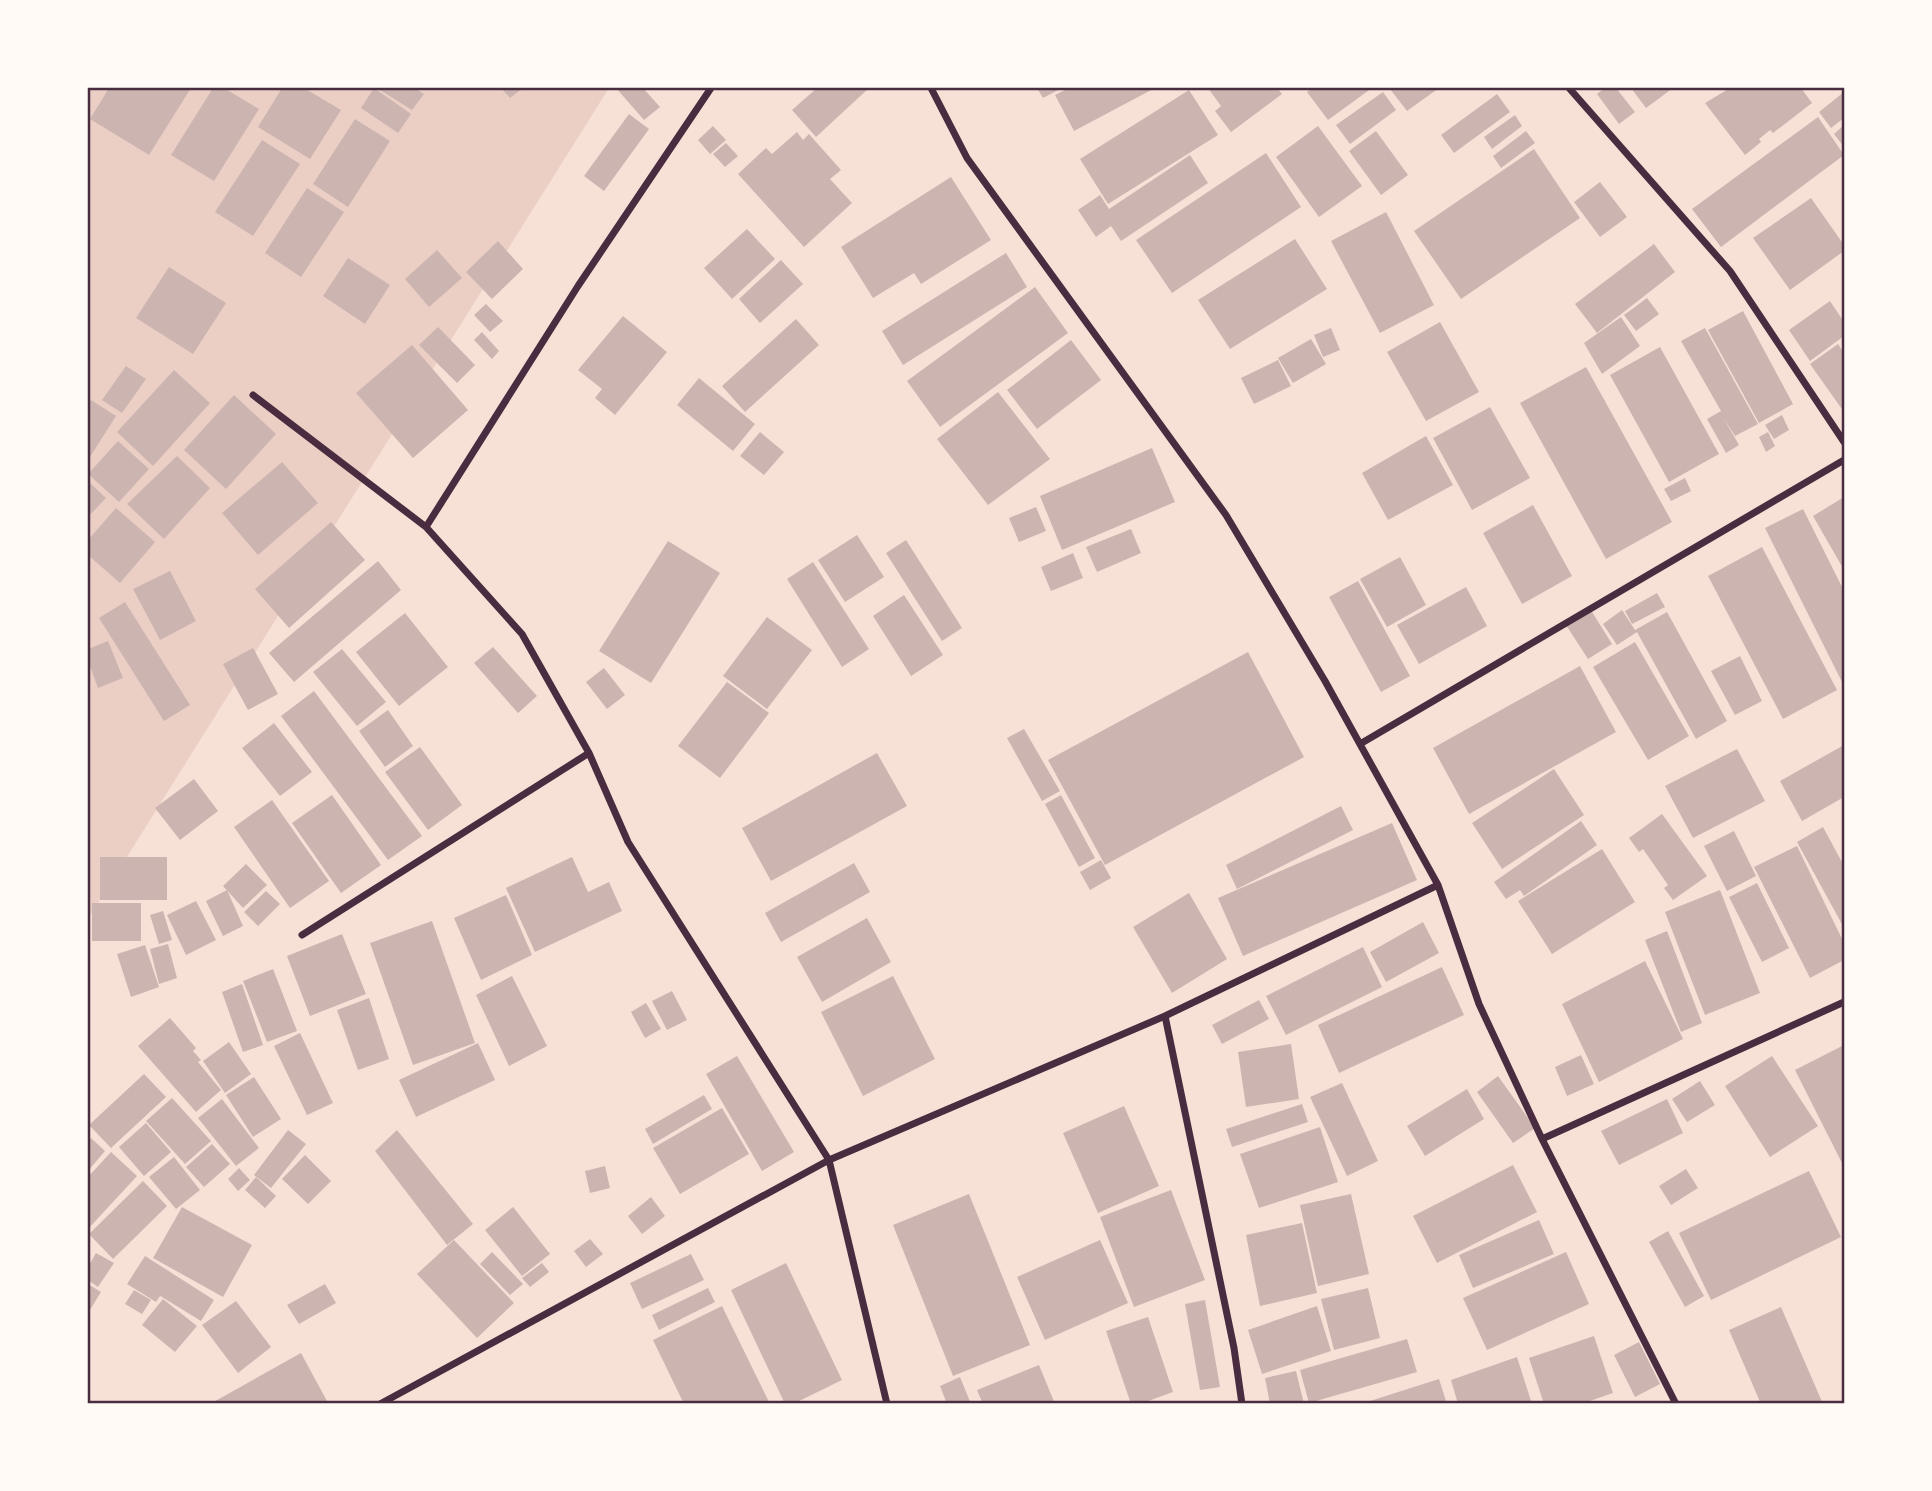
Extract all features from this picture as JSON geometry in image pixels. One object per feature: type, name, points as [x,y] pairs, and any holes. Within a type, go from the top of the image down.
[{"type":"street","points":[[426,527],[578,286],[711,88]]},
{"type":"street","points":[[932,88],[967,158],[1226,514],[1360,744],[1438,885],[1479,1004],[1542,1139],[1676,1404]]},
{"type":"street","points":[[1569,88],[1730,271],[1844,442]]},
{"type":"street","points":[[253,395],[426,527],[522,634],[589,753],[628,842],[829,1160],[887,1404]]},
{"type":"street","points":[[1360,744],[1844,460]]},
{"type":"street","points":[[302,935],[589,753]]},
{"type":"street","points":[[380,1404],[829,1160],[1165,1016],[1438,885]]},
{"type":"street","points":[[1542,1139],[1844,1002]]},
{"type":"street","points":[[1165,1016],[1234,1348],[1241,1404]]},
{"type":"shaded area","points":[[88,88],[609,88],[88,919]]},
{"type":"building","points":[[109,88],[191,88],[149,155],[90,119]]},
{"type":"building","points":[[213,88],[224,88],[259,109],[214,181],[171,155]]},
{"type":"building","points":[[282,88],[304,88],[341,110],[310,159],[258,127]]},
{"type":"building","points":[[374,88],[411,114],[398,133],[361,108]]},
{"type":"building","points":[[377,88],[415,88],[424,94],[412,110]]},
{"type":"building","points":[[501,88],[523,88],[510,98]]},
{"type":"building","points":[[616,88],[643,88],[660,107],[644,120]]},
{"type":"building","points":[[817,88],[869,88],[816,137],[792,110]]},
{"type":"building","points":[[1037,88],[1062,88],[1043,98]]},
{"type":"building","points":[[1069,88],[1155,88],[1074,131],[1055,95]]},
{"type":"building","points":[[1208,88],[1277,88],[1282,94],[1231,132],[1215,111],[1221,106]]},
{"type":"building","points":[[1312,88],[1372,88],[1328,120],[1307,92]]},
{"type":"building","points":[[1392,88],[1439,88],[1407,111],[1390,89]]},
{"type":"building","points":[[1605,88],[1616,88],[1635,112],[1619,124],[1597,94]]},
{"type":"building","points":[[1631,88],[1673,88],[1646,108]]},
{"type":"building","points":[[1730,88],[1801,88],[1812,103],[1773,133],[1770,130],[1759,139],[1761,142],[1745,155],[1705,103]]},
{"type":"building","points":[[1189,90],[1218,135],[1108,204],[1080,159]]},
{"type":"building","points":[[1383,92],[1396,110],[1350,144],[1336,125]]},
{"type":"building","points":[[1844,92],[1844,118],[1831,128],[1819,112]]},
{"type":"building","points":[[1497,94],[1510,112],[1454,153],[1441,135]]},
{"type":"building","points":[[629,114],[649,129],[604,191],[584,176]]},
{"type":"building","points":[[1515,115],[1522,126],[1492,149],[1484,137]]},
{"type":"building","points":[[1818,117],[1844,155],[1721,247],[1692,209]]},
{"type":"building","points":[[355,119],[390,141],[348,207],[313,184]]},
{"type":"building","points":[[1844,125],[1844,147],[1834,134]]},
{"type":"building","points":[[713,126],[726,140],[710,154],[698,140]]},
{"type":"building","points":[[1318,126],[1362,186],[1319,217],[1276,157]]},
{"type":"building","points":[[1376,131],[1408,175],[1381,195],[1349,151]]},
{"type":"building","points":[[1526,131],[1535,143],[1501,168],[1493,156]]},
{"type":"building","points":[[797,132],[803,140],[809,134],[841,170],[830,179],[852,203],[804,247],[738,174],[766,148],[772,154]]},
{"type":"building","points":[[262,140],[300,164],[253,236],[215,212]]},
{"type":"building","points":[[726,143],[738,156],[725,167],[713,154]]},
{"type":"building","points":[[1534,149],[1580,218],[1461,299],[1414,231]]},
{"type":"building","points":[[1266,153],[1301,207],[1172,293],[1136,240]]},
{"type":"building","points":[[1190,155],[1208,183],[1121,241],[1111,226],[1096,237],[1078,210],[1100,195],[1109,209]]},
{"type":"building","points":[[951,177],[991,240],[921,284],[914,273],[873,298],[841,247]]},
{"type":"building","points":[[1600,182],[1627,217],[1600,237],[1574,202]]},
{"type":"building","points":[[307,188],[344,212],[301,277],[265,253]]},
{"type":"building","points":[[1811,198],[1844,245],[1844,251],[1790,290],[1753,238]]},
{"type":"building","points":[[1386,212],[1434,305],[1380,333],[1331,241]]},
{"type":"building","points":[[747,229],[775,259],[732,299],[704,268]]},
{"type":"building","points":[[1295,239],[1327,289],[1230,349],[1198,300]]},
{"type":"building","points":[[498,241],[523,269],[492,299],[466,272]]},
{"type":"building","points":[[1654,244],[1675,272],[1597,333],[1575,304]]},
{"type":"building","points":[[437,250],[462,278],[429,307],[405,279]]},
{"type":"building","points":[[1006,253],[1027,287],[903,365],[882,331]]},
{"type":"building","points":[[348,258],[390,285],[365,324],[323,296]]},
{"type":"building","points":[[781,260],[803,284],[760,323],[739,299]]},
{"type":"building","points":[[169,267],[226,303],[193,354],[136,318]]},
{"type":"building","points":[[1035,287],[1068,333],[940,427],[907,381]]},
{"type":"building","points":[[1647,298],[1659,314],[1636,331],[1624,315]]},
{"type":"building","points":[[1830,301],[1844,322],[1844,336],[1810,361],[1789,330]]},
{"type":"building","points":[[486,304],[503,321],[490,332],[474,315]]},
{"type":"building","points":[[1743,311],[1793,404],[1759,423],[1708,330]]},
{"type":"building","points":[[623,316],[667,352],[615,415],[595,398],[602,389],[578,370]]},
{"type":"building","points":[[1621,317],[1640,346],[1602,374],[1584,343]]},
{"type":"building","points":[[796,319],[819,345],[745,412],[722,386]]},
{"type":"building","points":[[1440,322],[1479,392],[1426,421],[1387,352]]},
{"type":"building","points":[[438,327],[475,365],[457,383],[419,345]]},
{"type":"building","points":[[1331,328],[1340,350],[1323,357],[1314,335]]},
{"type":"building","points":[[1705,328],[1758,424],[1735,436],[1723,417],[1739,445],[1726,453],[1707,419],[1721,411],[1681,341]]},
{"type":"building","points":[[482,332],[499,351],[492,359],[474,340]]},
{"type":"building","points":[[1311,339],[1326,364],[1293,383],[1278,358]]},
{"type":"building","points":[[1071,340],[1101,380],[1037,429],[1007,390]]},
{"type":"building","points":[[1838,344],[1844,353],[1844,412],[1810,364]]},
{"type":"building","points":[[412,345],[468,410],[413,458],[356,393]]},
{"type":"building","points":[[1660,347],[1719,454],[1669,482],[1610,375]]},
{"type":"building","points":[[1278,360],[1291,386],[1254,404],[1241,378]]},
{"type":"building","points":[[126,366],[146,379],[122,413],[102,400]]},
{"type":"building","points":[[1586,367],[1672,522],[1606,559],[1520,403]]},
{"type":"building","points":[[174,370],[210,403],[153,466],[117,432]]},
{"type":"building","points":[[699,378],[755,424],[733,451],[677,405]]},
{"type":"building","points":[[998,392],[1050,459],[988,505],[937,439]]},
{"type":"building","points":[[234,395],[276,434],[226,489],[184,450]]},
{"type":"building","points":[[91,400],[116,416],[88,460],[88,405]]},
{"type":"building","points":[[1490,407],[1530,478],[1472,510],[1433,438]]},
{"type":"building","points":[[1782,415],[1789,430],[1774,439],[1765,425]]},
{"type":"building","points":[[760,432],[784,452],[764,475],[740,456]]},
{"type":"building","points":[[1768,432],[1775,446],[1766,452],[1759,437]]},
{"type":"building","points":[[1426,436],[1453,485],[1388,520],[1362,473]]},
{"type":"building","points":[[118,441],[149,469],[119,502],[88,474]]},
{"type":"building","points":[[1152,448],[1175,502],[1062,550],[1040,496]]},
{"type":"building","points":[[177,456],[210,488],[164,539],[127,504]]},
{"type":"building","points":[[282,462],[318,503],[258,555],[222,513]]},
{"type":"building","points":[[1685,478],[1691,491],[1671,501],[1664,489]]},
{"type":"building","points":[[88,481],[106,498],[88,517]]},
{"type":"building","points":[[1844,497],[1844,570],[1813,516]]},
{"type":"building","points":[[1533,505],[1572,576],[1522,604],[1483,533]]},
{"type":"building","points":[[1036,507],[1046,531],[1019,542],[1009,518]]},
{"type":"building","points":[[116,508],[155,542],[120,583],[88,555],[88,540]]},
{"type":"building","points":[[1803,509],[1844,591],[1844,686],[1765,528]]},
{"type":"building","points":[[331,522],[365,560],[289,628],[255,589]]},
{"type":"building","points":[[1131,529],[1141,553],[1097,572],[1086,547]]},
{"type":"building","points":[[857,535],[884,577],[845,602],[818,560]]},
{"type":"building","points":[[906,540],[962,628],[942,641],[886,553]]},
{"type":"building","points":[[668,541],[720,573],[651,683],[599,651]]},
{"type":"building","points":[[1762,547],[1837,690],[1783,719],[1708,576]]},
{"type":"building","points":[[1073,553],[1083,578],[1051,591],[1041,567]]},
{"type":"building","points":[[1400,557],[1426,605],[1387,627],[1360,579]]},
{"type":"building","points":[[378,561],[401,590],[294,682],[269,653]]},
{"type":"building","points":[[813,562],[869,649],[842,667],[787,579]]},
{"type":"building","points":[[170,571],[196,621],[160,640],[133,589]]},
{"type":"building","points":[[1358,581],[1410,676],[1381,692],[1329,597]]},
{"type":"building","points":[[1466,587],[1487,626],[1419,664],[1397,625]]},
{"type":"building","points":[[1657,593],[1665,607],[1632,624],[1625,611]]},
{"type":"building","points":[[904,595],[943,655],[911,676],[873,616]]},
{"type":"building","points":[[125,602],[190,705],[164,721],[99,618]]},
{"type":"building","points":[[1589,607],[1612,644],[1588,659],[1564,622]]},
{"type":"building","points":[[1622,610],[1635,630],[1667,612],[1727,721],[1696,739],[1637,632],[1617,645],[1603,624]]},
{"type":"building","points":[[405,613],[448,667],[399,706],[356,652]]},
{"type":"building","points":[[767,617],[812,650],[767,709],[723,676]]},
{"type":"building","points":[[108,641],[123,678],[98,688],[88,661],[88,649]]},
{"type":"building","points":[[1635,642],[1689,736],[1648,760],[1593,667]]},
{"type":"building","points":[[493,647],[537,696],[518,713],[474,663]]},
{"type":"building","points":[[253,648],[278,694],[248,710],[223,664]]},
{"type":"building","points":[[342,649],[386,702],[357,726],[313,672]]},
{"type":"building","points":[[1248,652],[1304,757],[1105,865],[1048,760]]},
{"type":"building","points":[[1740,656],[1762,701],[1735,715],[1711,671]]},
{"type":"building","points":[[1580,666],[1616,732],[1469,814],[1433,748]]},
{"type":"building","points":[[604,668],[625,695],[607,709],[586,682]]},
{"type":"building","points":[[727,682],[769,713],[720,778],[678,746]]},
{"type":"building","points":[[314,691],[422,836],[388,860],[281,716]]},
{"type":"building","points":[[388,710],[413,746],[385,767],[359,731]]},
{"type":"building","points":[[274,723],[312,772],[280,796],[242,748]]},
{"type":"building","points":[[1024,729],[1060,791],[1042,801],[1007,738]]},
{"type":"building","points":[[1844,745],[1844,797],[1802,821],[1780,781]]},
{"type":"building","points":[[420,747],[462,805],[428,830],[385,772]]},
{"type":"building","points":[[1737,749],[1765,801],[1693,838],[1665,786]]},
{"type":"building","points":[[877,753],[907,806],[771,881],[742,828]]},
{"type":"building","points":[[1554,769],[1584,815],[1502,869],[1472,823]]},
{"type":"building","points":[[194,779],[218,811],[180,840],[155,808]]},
{"type":"building","points":[[332,795],[381,865],[341,893],[292,823]]},
{"type":"building","points":[[1061,795],[1095,858],[1079,867],[1045,804]]},
{"type":"building","points":[[272,800],[329,881],[290,908],[234,827]]},
{"type":"building","points":[[1341,806],[1353,830],[1237,889],[1226,865]]},
{"type":"building","points":[[1662,814],[1707,876],[1673,900],[1664,888],[1668,885],[1643,849],[1639,852],[1629,838]]},
{"type":"building","points":[[1581,821],[1597,845],[1524,896],[1520,890],[1506,899],[1494,882]]},
{"type":"building","points":[[1392,823],[1417,880],[1243,956],[1218,898]]},
{"type":"building","points":[[1823,827],[1844,866],[1844,928],[1797,842]]},
{"type":"building","points":[[1734,831],[1756,876],[1727,891],[1704,846]]},
{"type":"building","points":[[1797,846],[1844,943],[1844,960],[1810,978],[1754,867]]},
{"type":"building","points":[[1602,849],[1635,902],[1552,954],[1518,901]]},
{"type":"building","points":[[100,857],[167,857],[167,900],[100,900]]},
{"type":"building","points":[[572,857],[588,892],[609,882],[622,911],[535,952],[506,888]]},
{"type":"building","points":[[1101,860],[1111,878],[1090,890],[1080,872]]},
{"type":"building","points":[[854,863],[870,892],[781,942],[765,913]]},
{"type":"building","points":[[246,864],[267,885],[243,908],[223,886]]},
{"type":"building","points":[[1757,883],[1789,948],[1762,962],[1729,897]]},
{"type":"building","points":[[227,890],[243,926],[223,936],[206,901]]},
{"type":"building","points":[[1720,890],[1760,993],[1705,1015],[1665,912]]},
{"type":"building","points":[[266,891],[280,904],[258,926],[244,912]]},
{"type":"building","points":[[1189,893],[1227,959],[1172,993],[1133,927]]},
{"type":"building","points":[[506,895],[532,955],[481,980],[454,918]]},
{"type":"building","points":[[196,901],[216,940],[186,955],[167,915]]},
{"type":"building","points":[[92,903],[141,903],[141,941],[92,941]]},
{"type":"building","points":[[163,911],[172,940],[159,944],[150,915]]},
{"type":"building","points":[[867,918],[891,962],[822,1002],[797,957]]},
{"type":"building","points":[[432,921],[475,1043],[413,1065],[370,943]]},
{"type":"building","points":[[1423,922],[1439,953],[1386,982],[1370,952]]},
{"type":"building","points":[[1667,931],[1702,1023],[1681,1032],[1645,940]]},
{"type":"building","points":[[342,934],[366,994],[310,1016],[287,956]]},
{"type":"building","points":[[168,944],[177,978],[159,984],[150,949]]},
{"type":"building","points":[[145,945],[159,987],[131,997],[117,954]]},
{"type":"building","points":[[1363,947],[1382,987],[1286,1035],[1266,996]]},
{"type":"building","points":[[1645,961],[1683,1039],[1599,1082],[1562,1004]]},
{"type":"building","points":[[1442,967],[1464,1015],[1339,1073],[1318,1025]]},
{"type":"building","points":[[273,969],[297,1031],[267,1042],[243,981]]},
{"type":"building","points":[[512,976],[547,1046],[509,1066],[476,995]]},
{"type":"building","points":[[893,976],[935,1059],[863,1096],[821,1012]]},
{"type":"building","points":[[242,984],[263,1045],[243,1052],[222,992]]},
{"type":"building","points":[[672,991],[687,1020],[667,1030],[652,1001]]},
{"type":"building","points":[[369,998],[389,1059],[358,1070],[337,1010]]},
{"type":"building","points":[[1259,1000],[1269,1019],[1222,1044],[1212,1025]]},
{"type":"building","points":[[646,1003],[661,1029],[645,1038],[631,1012]]},
{"type":"building","points":[[170,1018],[196,1048],[193,1051],[201,1060],[198,1062],[221,1090],[196,1112],[138,1046]]},
{"type":"building","points":[[300,1033],[333,1103],[307,1115],[274,1046]]},
{"type":"building","points":[[229,1042],[251,1074],[225,1093],[203,1061]]},
{"type":"building","points":[[478,1043],[495,1080],[416,1117],[399,1080]]},
{"type":"building","points":[[1291,1044],[1299,1099],[1246,1107],[1238,1052]]},
{"type":"building","points":[[1844,1045],[1844,1167],[1795,1070]]},
{"type":"building","points":[[1581,1055],[1594,1084],[1567,1096],[1555,1067]]},
{"type":"building","points":[[737,1056],[794,1152],[762,1171],[706,1074]]},
{"type":"building","points":[[1772,1056],[1818,1126],[1770,1157],[1725,1086]]},
{"type":"building","points":[[144,1074],[166,1097],[111,1148],[89,1125]]},
{"type":"building","points":[[1498,1076],[1535,1128],[1513,1143],[1477,1092]]},
{"type":"building","points":[[254,1077],[281,1119],[253,1137],[226,1095]]},
{"type":"building","points":[[1700,1081],[1715,1105],[1687,1122],[1672,1099]]},
{"type":"building","points":[[1342,1083],[1378,1161],[1347,1176],[1310,1097]]},
{"type":"building","points":[[1467,1089],[1484,1119],[1425,1156],[1407,1126]]},
{"type":"building","points":[[704,1095],[712,1109],[653,1144],[645,1129]]},
{"type":"building","points":[[172,1098],[211,1141],[185,1164],[146,1121]]},
{"type":"building","points":[[222,1099],[259,1148],[236,1166],[198,1118]]},
{"type":"building","points":[[1667,1099],[1683,1133],[1619,1165],[1601,1131]]},
{"type":"building","points":[[1302,1104],[1308,1122],[1232,1147],[1226,1129]]},
{"type":"building","points":[[1124,1106],[1159,1186],[1098,1213],[1063,1133]]},
{"type":"building","points":[[722,1108],[749,1154],[680,1194],[653,1148]]},
{"type":"building","points":[[146,1123],[171,1152],[144,1176],[119,1147]]},
{"type":"building","points":[[1320,1127],[1338,1182],[1259,1208],[1240,1154]]},
{"type":"building","points":[[288,1130],[306,1144],[271,1188],[254,1175]]},
{"type":"building","points":[[397,1130],[473,1224],[447,1245],[375,1151]]},
{"type":"building","points":[[91,1138],[105,1151],[88,1171],[88,1142]]},
{"type":"building","points":[[212,1144],[230,1164],[204,1187],[186,1167]]},
{"type":"building","points":[[111,1152],[137,1176],[88,1229],[88,1177]]},
{"type":"building","points":[[305,1155],[331,1181],[308,1204],[282,1179]]},
{"type":"building","points":[[174,1157],[200,1190],[176,1209],[149,1177]]},
{"type":"building","points":[[1513,1165],[1537,1212],[1437,1263],[1413,1216]]},
{"type":"building","points":[[605,1166],[610,1188],[590,1193],[585,1171]]},
{"type":"building","points":[[239,1168],[250,1180],[238,1191],[228,1179]]},
{"type":"building","points":[[1686,1169],[1698,1188],[1671,1205],[1659,1186]]},
{"type":"building","points":[[1809,1171],[1841,1237],[1711,1300],[1679,1233]]},
{"type":"building","points":[[256,1177],[276,1196],[265,1208],[245,1190]]},
{"type":"building","points":[[143,1181],[167,1206],[113,1259],[89,1234]]},
{"type":"building","points":[[1171,1190],[1205,1280],[1134,1307],[1100,1217]]},
{"type":"building","points":[[969,1194],[1030,1345],[953,1376],[893,1225]]},
{"type":"building","points":[[1351,1194],[1369,1274],[1318,1286],[1300,1205]]},
{"type":"building","points":[[651,1197],[665,1216],[642,1234],[628,1216]]},
{"type":"building","points":[[182,1207],[252,1245],[223,1297],[153,1258]]},
{"type":"building","points":[[513,1207],[550,1254],[522,1276],[485,1230]]},
{"type":"building","points":[[1539,1220],[1554,1254],[1473,1288],[1459,1255]]},
{"type":"building","points":[[1302,1223],[1317,1293],[1260,1306],[1246,1235]]},
{"type":"building","points":[[1668,1231],[1704,1296],[1685,1307],[1649,1242]]},
{"type":"building","points":[[590,1239],[603,1254],[586,1267],[574,1251]]},
{"type":"building","points":[[454,1240],[514,1303],[477,1338],[417,1274]]},
{"type":"building","points":[[1100,1240],[1128,1303],[1045,1340],[1017,1277]]},
{"type":"building","points":[[492,1252],[523,1284],[510,1295],[480,1264]]},
{"type":"building","points":[[1566,1252],[1589,1304],[1487,1350],[1463,1298]]},
{"type":"building","points":[[96,1253],[114,1263],[98,1287],[88,1280],[88,1267]]},
{"type":"building","points":[[691,1254],[704,1280],[642,1309],[630,1283]]},
{"type":"building","points":[[145,1256],[214,1300],[201,1321],[157,1294],[160,1296],[156,1302],[127,1284]]},
{"type":"building","points":[[542,1263],[549,1272],[530,1287],[522,1278]]},
{"type":"building","points":[[786,1263],[842,1380],[793,1404],[785,1404],[731,1290]]},
{"type":"building","points":[[88,1284],[101,1292],[88,1313]]},
{"type":"building","points":[[325,1284],[336,1303],[299,1324],[287,1305]]},
{"type":"building","points":[[708,1288],[715,1302],[659,1330],[652,1315]]},
{"type":"building","points":[[1368,1288],[1380,1338],[1334,1350],[1321,1299]]},
{"type":"building","points":[[134,1290],[151,1300],[142,1314],[125,1304]]},
{"type":"building","points":[[163,1299],[197,1326],[175,1352],[142,1325]]},
{"type":"building","points":[[1205,1300],[1220,1387],[1200,1390],[1185,1304]]},
{"type":"building","points":[[236,1301],[271,1347],[238,1373],[202,1325]]},
{"type":"building","points":[[722,1306],[770,1404],[684,1404],[653,1340]]},
{"type":"building","points":[[1317,1306],[1331,1351],[1262,1374],[1248,1330]]},
{"type":"building","points":[[1781,1307],[1823,1404],[1761,1404],[1729,1330]]},
{"type":"building","points":[[1148,1317],[1173,1392],[1140,1404],[1131,1404],[1106,1331]]},
{"type":"building","points":[[1594,1336],[1613,1393],[1581,1404],[1544,1404],[1529,1358]]},
{"type":"building","points":[[1407,1339],[1417,1372],[1309,1403],[1300,1370]]},
{"type":"building","points":[[1639,1342],[1660,1384],[1635,1397],[1614,1355]]},
{"type":"building","points":[[301,1353],[327,1401],[322,1404],[210,1404]]},
{"type":"building","points":[[1517,1357],[1532,1404],[1458,1404],[1451,1380]]},
{"type":"building","points":[[1039,1365],[1055,1404],[983,1404],[977,1390]]},
{"type":"building","points":[[1296,1371],[1304,1404],[1270,1404],[1265,1378]]},
{"type":"building","points":[[960,1377],[971,1404],[947,1404],[940,1386]]},
{"type":"building","points":[[1439,1379],[1447,1404],[1371,1404],[1370,1401]]}]
